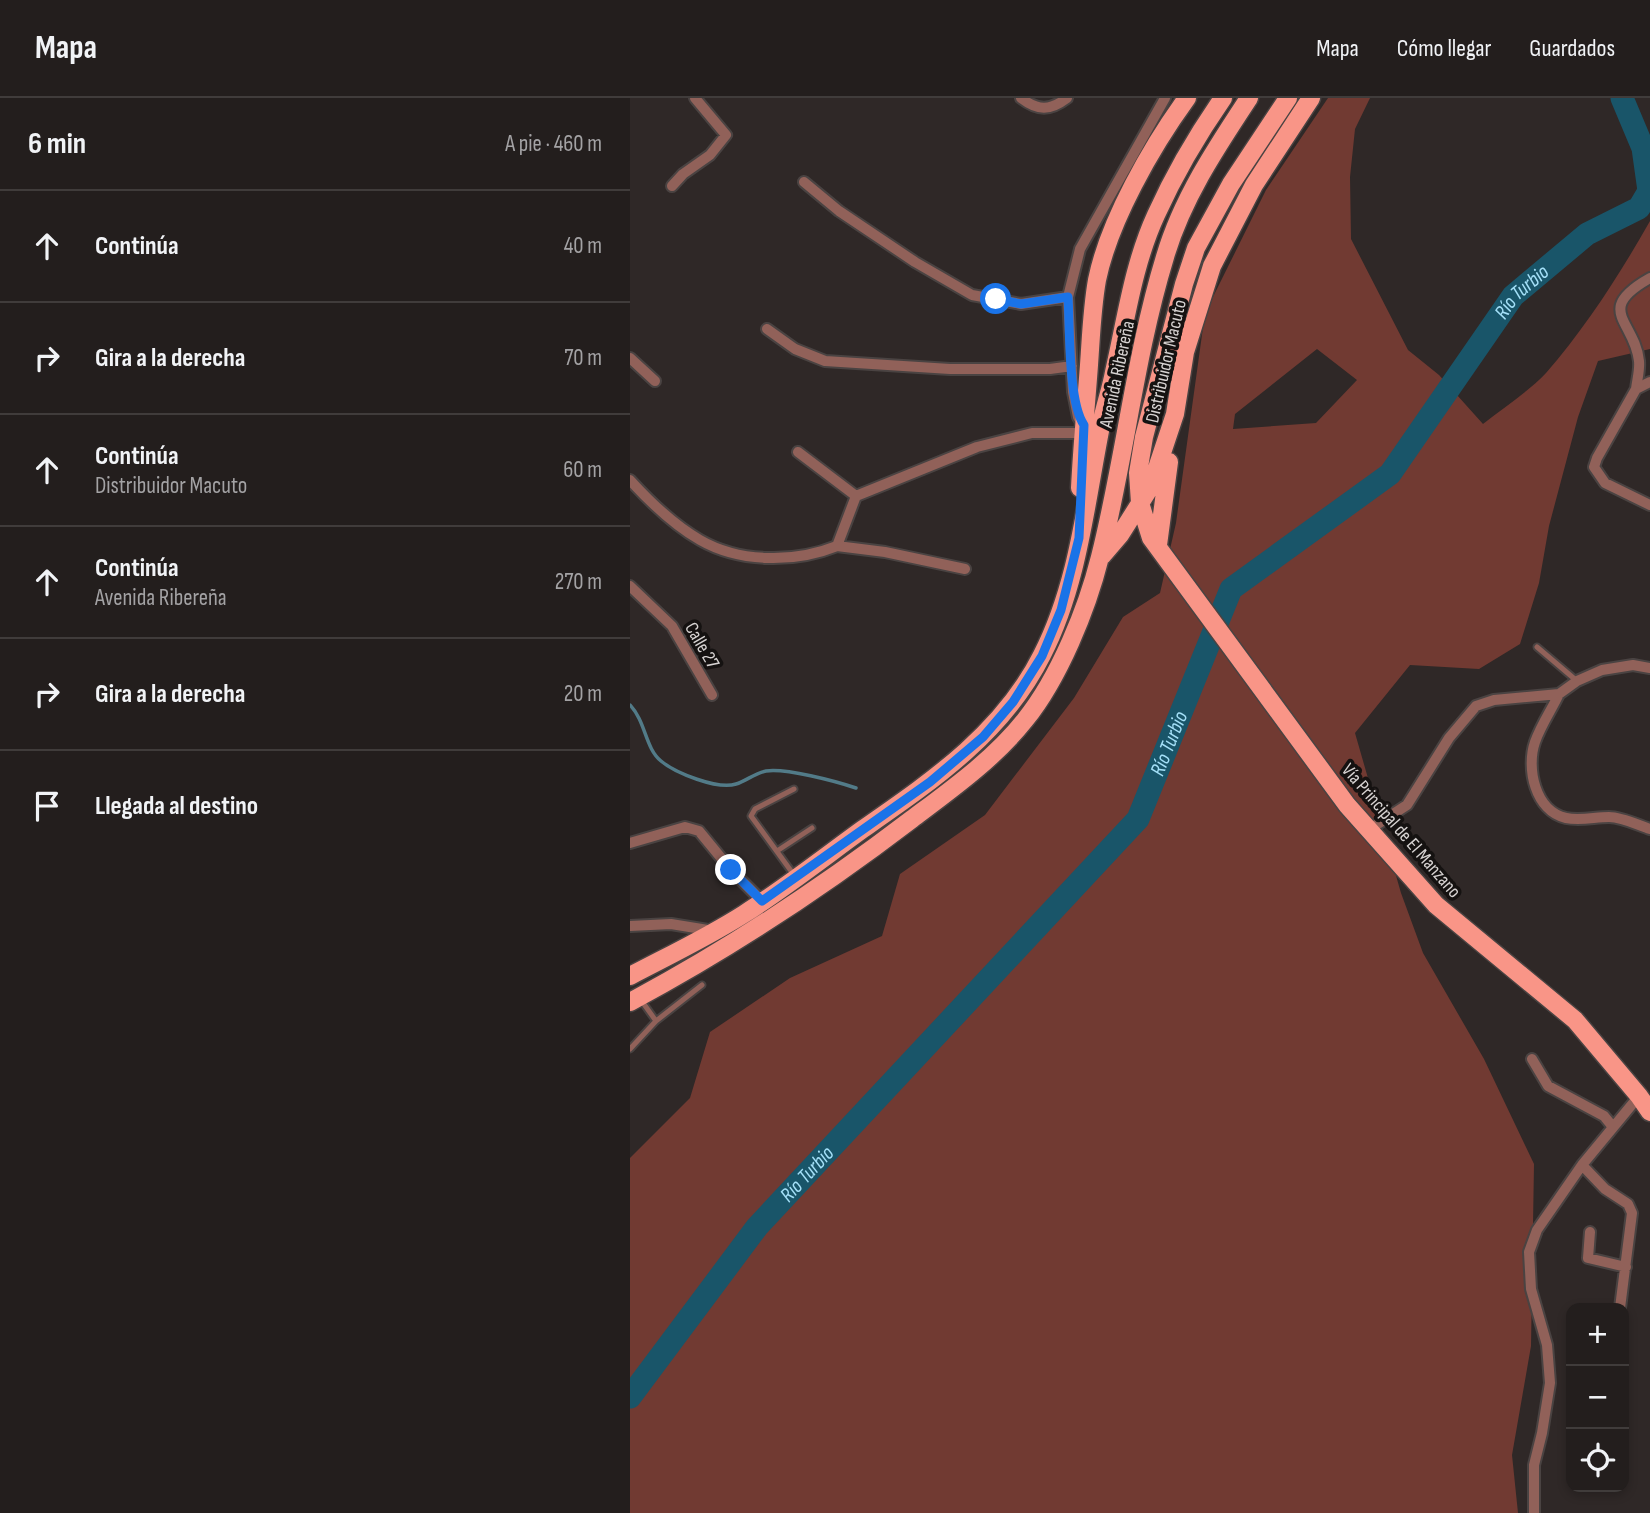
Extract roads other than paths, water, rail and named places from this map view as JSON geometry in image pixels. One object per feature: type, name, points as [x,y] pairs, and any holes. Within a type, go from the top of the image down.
[{"type":"main road","points":[[1079,538],[1084,429],[1097,279],[1119,217],[1137,180],[1174,115],[1187,98]]},
{"type":"main road","name":"Avenida Ribereña","points":[[630,976],[762,901],[930,782],[983,737],[1013,702],[1042,656],[1061,610],[1142,250],[1156,215],[1207,121],[1223,98]]},
{"type":"main road","name":"Avenida Ribereña","points":[[635,1000],[729,946],[812,892],[901,828],[988,759],[1025,720],[1042,694],[1083,610],[1100,559],[1143,341],[1165,255],[1189,195],[1249,98]]},
{"type":"main road","name":"Vía Principal de El Manzano","points":[[1288,98],[1243,162],[1196,248],[1144,437],[1138,473],[1140,503],[1156,543],[1347,805],[1436,905],[1575,1020],[1650,1112]]},
{"type":"main road","name":"Distribuidor Macuto","points":[[1100,559],[1120,535],[1151,486],[1175,414],[1185,352],[1212,266],[1254,185],[1311,98]]},
{"type":"main road","points":[[1100,559],[1129,537],[1156,543],[1175,414]]},
{"type":"street","points":[[672,186],[683,174],[709,155],[726,135],[695,98]]},
{"type":"street","points":[[1021,98],[1039,109],[1048,109],[1067,98]]},
{"type":"street","points":[[836,546],[856,496],[977,447],[1032,433],[1084,429],[1075,404],[1068,297],[1080,249],[1165,98]]},
{"type":"street","points":[[1119,179],[1119,217]]},
{"type":"street","points":[[804,182],[861,226],[972,295],[1021,304],[1068,297]]},
{"type":"street","points":[[1650,278],[1625,295],[1621,304],[1622,319],[1640,363],[1636,389],[1594,467],[1605,483],[1650,505]]},
{"type":"street","points":[[767,329],[795,349],[825,361],[950,369],[1051,369],[1072,366]]},
{"type":"street","points":[[630,358],[655,381]]},
{"type":"street","points":[[1636,389],[1650,382]]},
{"type":"street","points":[[798,452],[856,496]]},
{"type":"street","points":[[630,480],[650,502],[701,541],[734,553],[774,559],[815,555],[836,546],[885,552],[965,569]]},
{"type":"street","name":"Calle 27","points":[[630,586],[672,626],[712,695]]},
{"type":"street","points":[[1650,668],[1633,664],[1602,670],[1577,681],[1559,694],[1535,742],[1532,760],[1533,778],[1540,797],[1553,813],[1565,818],[1612,817],[1650,829]]},
{"type":"street","points":[[1370,829],[1407,805],[1449,738],[1476,706],[1494,700],[1559,694]]},
{"type":"street","points":[[630,843],[685,827],[699,831],[731,870],[762,901]]},
{"type":"street","points":[[630,926],[671,924],[714,930]]},
{"type":"street","points":[[1532,1059],[1548,1086],[1604,1116],[1613,1127]]},
{"type":"street","points":[[1534,1513],[1534,1465],[1550,1383],[1547,1345],[1531,1289],[1529,1252],[1537,1230],[1582,1165],[1639,1096]]},
{"type":"street","points":[[1582,1165],[1605,1189],[1631,1208],[1621,1303]]},
{"type":"street","points":[[1590,1233],[1588,1258],[1626,1268]]},
{"type":"lane","points":[[1537,647],[1577,681]]},
{"type":"lane","points":[[794,789],[755,809],[751,816],[796,877]]},
{"type":"lane","points":[[776,851],[812,828]]},
{"type":"lane","points":[[630,1049],[656,1021],[702,985]]},
{"type":"lane","points":[[635,1000],[656,1021]]},
{"type":"waterway","name":"Río Turbio","points":[[630,1397],[757,1227],[1138,819],[1231,589],[1390,474],[1513,296],[1587,234],[1639,208],[1649,191],[1643,148],[1622,98]]},
{"type":"waterway","points":[[630,705],[656,756],[686,775],[728,785],[740,783],[766,771],[786,771],[856,788]]}]
